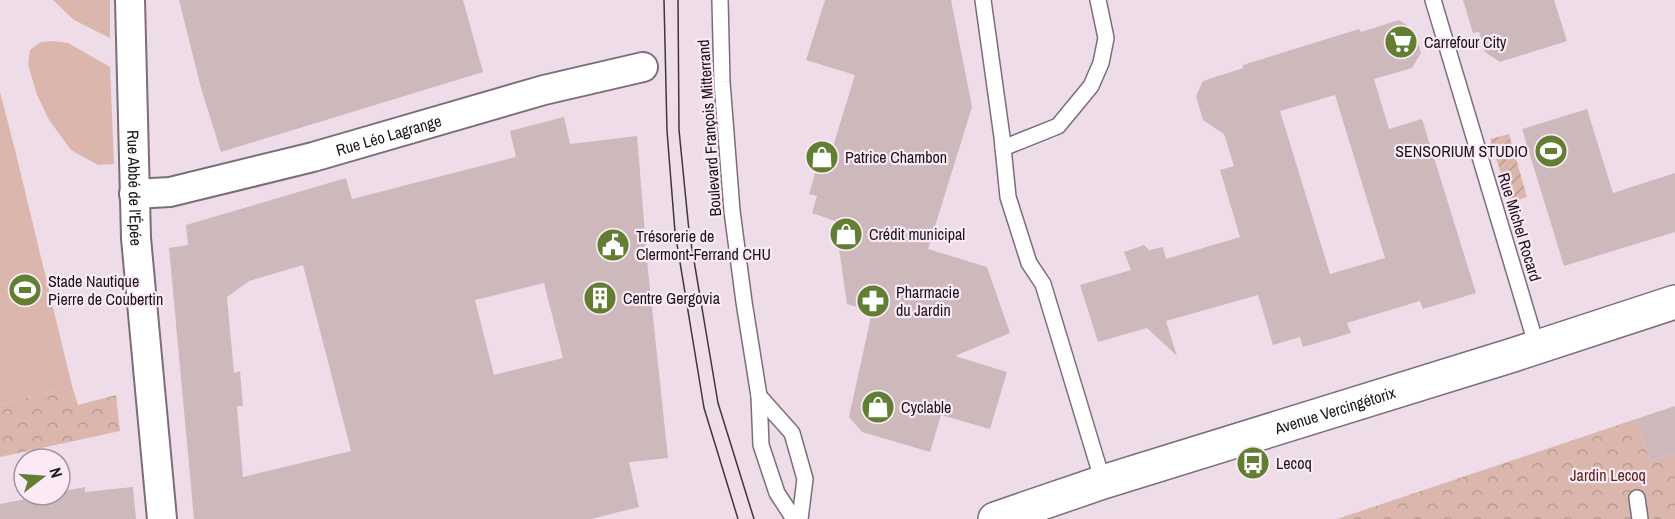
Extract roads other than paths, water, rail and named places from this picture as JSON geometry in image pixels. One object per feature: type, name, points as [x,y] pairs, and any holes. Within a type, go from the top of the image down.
[{"type":"street","name":"Rue Abbé de l'Épée","points":[[130,0],[137,249],[162,519]]},
{"type":"street","name":"Rue Léo Lagrange","points":[[134,194],[170,192],[313,157],[534,93],[643,66]]},
{"type":"street","name":"Avenue Vercingétorix","points":[[995,519],[1534,336],[1675,302]]},
{"type":"lane","name":"Boulevard François Mitterrand","points":[[720,0],[722,82],[732,211],[759,396],[761,445],[777,493],[794,519]]},
{"type":"lane","points":[[983,0],[1008,197],[1029,263],[1042,284],[1103,482]]},
{"type":"lane","points":[[1003,148],[1058,126],[1091,86],[1101,63],[1106,38],[1098,0]]},
{"type":"lane","name":"Rue Michel Rocard","points":[[1433,0],[1534,336]]},
{"type":"lane","points":[[759,396],[792,433],[805,479],[800,519]]},
{"type":"lane","points":[[1637,498],[1640,519]]},
{"type":"tram line","points":[[664,0],[667,131],[675,232],[704,408],[738,519]]},
{"type":"tram line","points":[[678,0],[679,130],[689,231],[718,403],[754,519]]},
{"type":"place","name":"Carrefour City","points":[[1401,42]]},
{"type":"place","name":"SENSORIUM STUDIO","points":[[1551,151]]},
{"type":"place","name":"Patrice Chambon","points":[[822,157]]},
{"type":"place","name":"Crédit municipal","points":[[846,234]]},
{"type":"place","name":"Trésorerie de Clermont-Ferrand CHU","points":[[613,245]]},
{"type":"place","name":"Stade Nautique Pierre de Coubertin","points":[[25,290]]},
{"type":"place","name":"Centre Gergovia","points":[[600,298]]},
{"type":"place","name":"Pharmacie du Jardin","points":[[873,301]]},
{"type":"place","name":"Cyclable","points":[[878,407]]},
{"type":"place","name":"Lecoq","points":[[1253,463]]},
{"type":"park label","name":"Jardin Lecoq","points":[[1608,475]]}]
